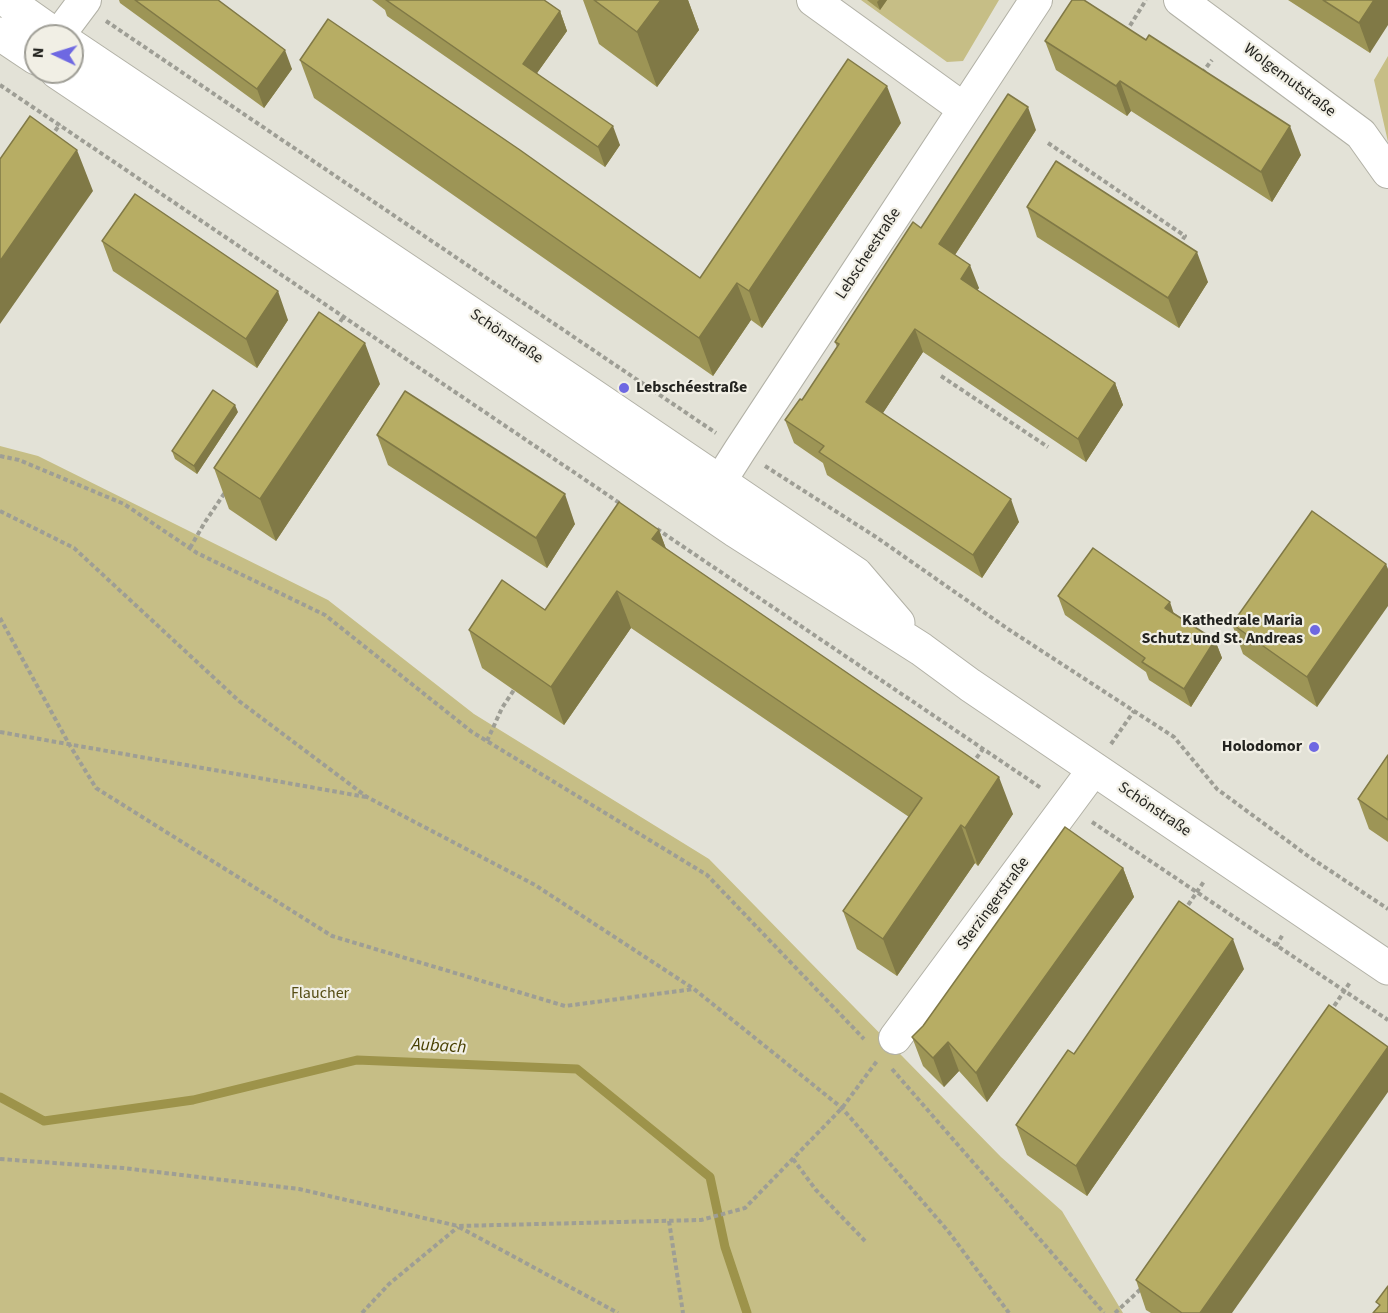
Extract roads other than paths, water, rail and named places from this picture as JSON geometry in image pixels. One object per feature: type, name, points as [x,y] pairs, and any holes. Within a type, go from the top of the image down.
[{"type":"street","points":[[6,0],[41,24]]},
{"type":"street","points":[[813,0],[964,109]]},
{"type":"street","name":"Lebscheestraße","points":[[712,495],[1036,0]]},
{"type":"street","name":"Wolgemutstraße","points":[[1180,0],[1361,134],[1388,172]]},
{"type":"street","points":[[67,24],[84,2]]},
{"type":"street","points":[[0,34],[24,50]]},
{"type":"street","name":"Schönstraße","points":[[84,54],[712,495]]},
{"type":"street","name":"Schönstraße","points":[[75,84],[437,327],[712,495],[856,574],[921,649],[970,685],[1388,968]]},
{"type":"street","name":"Sterzingerstraße","points":[[888,1047],[1094,769]]},
{"type":"waterway","name":"Aubach","points":[[0,1097],[44,1121],[193,1100],[357,1060],[577,1069],[710,1177],[725,1247],[747,1313]]},
{"type":"place","name":"Lebschéestraße","points":[[624,388]]},
{"type":"place","name":"Kathedrale Maria Schutz und St. Andreas","points":[[1315,630]]},
{"type":"place","name":"Holodomor","points":[[1314,747]]},
{"type":"park label","name":"Flaucher","points":[[320,994]]}]
